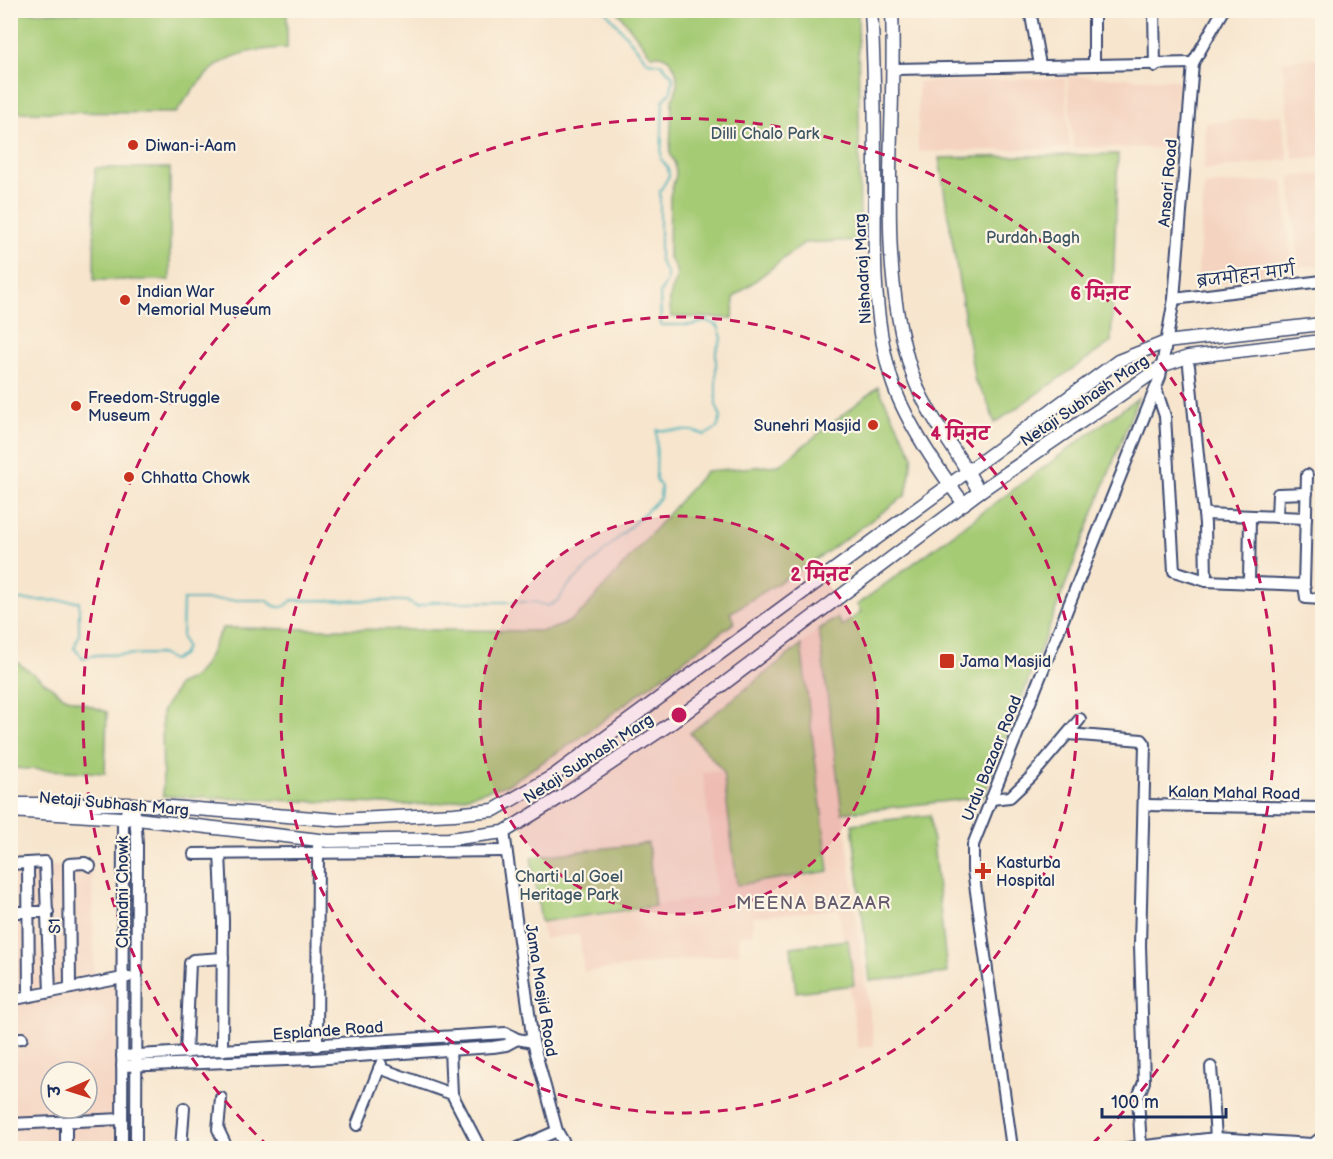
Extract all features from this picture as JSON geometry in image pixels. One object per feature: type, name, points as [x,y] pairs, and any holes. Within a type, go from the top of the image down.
[{"type":"main road","name":"Nishadraj Marg","points":[[871,10],[875,75],[874,238],[878,315],[890,375],[915,430],[964,504]]},
{"type":"main road","name":"Nishadraj Marg","points":[[892,10],[894,69],[890,234],[897,310],[912,374],[979,492]]},
{"type":"main road","name":"Netaji Subhash Marg","points":[[10,804],[132,804],[339,820],[494,810],[553,776],[951,486],[1118,361],[1166,342],[1323,324]]},
{"type":"main road","name":"Netaji Subhash Marg","points":[[10,811],[137,819],[318,840],[449,838],[504,832],[673,722],[979,492],[1164,365],[1188,357],[1323,341]]},
{"type":"street","points":[[1029,10],[1040,65]]},
{"type":"street","points":[[1094,10],[1094,65]]},
{"type":"street","points":[[1154,10],[1155,66]]},
{"type":"street","name":"Ansari Road","points":[[1164,365],[1174,299],[1193,63],[1223,10]]},
{"type":"street","points":[[894,69],[1040,65],[1155,66],[1193,63]]},
{"type":"street","name":"ब्रजमोहन मार्ग","points":[[1174,299],[1323,281]]},
{"type":"street","name":"Urdu Bazaar Road","points":[[1012,1149],[972,856],[978,830],[1164,365]]},
{"type":"street","points":[[1189,366],[1204,514],[1206,581]]},
{"type":"street","points":[[1156,389],[1165,416],[1174,571],[1206,581],[1304,585]]},
{"type":"street","points":[[1307,475],[1304,585],[1306,598],[1323,599]]},
{"type":"street","points":[[1277,517],[1278,494],[1307,493]]},
{"type":"street","points":[[1204,514],[1306,518]]},
{"type":"street","points":[[1249,583],[1250,516]]},
{"type":"street","points":[[991,799],[1010,797],[1031,777],[1080,719]]},
{"type":"street","points":[[1068,734],[1144,741],[1140,945],[1144,1082],[1138,1097],[1141,1148]]},
{"type":"street","name":"Chandni Chowk","points":[[122,1149],[123,818],[132,804]]},
{"type":"street","name":"Chandni Chowk","points":[[132,804],[137,819],[136,1149]]},
{"type":"street","name":"Kalan Mahal Road","points":[[1144,805],[1323,808]]},
{"type":"street","name":"Jama Masjid Road","points":[[504,832],[533,1042],[557,1131],[567,1149]]},
{"type":"street","points":[[317,1046],[318,840]]},
{"type":"street","points":[[194,854],[506,851]]},
{"type":"street","points":[[220,854],[223,958],[222,1051]]},
{"type":"street","points":[[10,864],[45,862],[50,992]]},
{"type":"street","name":"S1","points":[[70,988],[69,864],[85,862],[90,866]]},
{"type":"street","points":[[28,864],[29,996]]},
{"type":"street","points":[[10,912],[48,912]]},
{"type":"street","points":[[186,1053],[190,963],[193,960],[223,958]]},
{"type":"street","points":[[10,959],[11,1000],[136,975]]},
{"type":"street","name":"Esplande Road","points":[[123,1061],[186,1053],[506,1033],[517,1039],[533,1042]]},
{"type":"street","points":[[136,1061],[384,1054],[506,1045],[517,1039]]},
{"type":"street","points":[[450,1049],[452,1094],[480,1149]]},
{"type":"street","points":[[357,1125],[384,1054]]},
{"type":"street","points":[[1210,1067],[1216,1138]]},
{"type":"street","points":[[379,1068],[452,1094]]},
{"type":"street","points":[[221,1098],[218,1130],[227,1149]]},
{"type":"street","points":[[181,1149],[184,1108]]},
{"type":"street","points":[[10,1124],[122,1119]]},
{"type":"street","points":[[66,1122],[66,1149]]},
{"type":"street","points":[[518,1149],[557,1131]]},
{"type":"street","points":[[1128,1149],[1216,1138],[1310,1146],[1323,1137]]},
{"type":"shaded area","points":[[1322,57],[1322,156],[1293,159],[1282,61]]},
{"type":"shaded area","points":[[1067,76],[1178,80],[1178,148],[1073,147]]},
{"type":"shaded area","points":[[1065,78],[1070,148],[918,152],[918,82]]},
{"type":"shaded area","points":[[1282,115],[1288,160],[1204,170],[1206,123]]},
{"type":"shaded area","points":[[1322,174],[1322,264],[1299,267],[1290,177]]},
{"type":"shaded area","points":[[1283,180],[1292,267],[1197,288],[1204,185]]},
{"type":"shaded area","name":"MEENA BAZAAR","points":[[819,629],[874,1046],[858,1048],[839,909],[752,917],[753,934],[738,936],[740,953],[584,972],[579,934],[544,939],[541,922],[717,896],[703,773],[723,771],[737,885],[828,871],[801,645]]},
{"type":"shaded area","points":[[92,862],[94,976],[11,993],[10,871]]},
{"type":"shaded area","points":[[117,983],[116,1148],[11,1148],[11,1004]]},
{"type":"green space","name":"Dilli Chalo Park","points":[[617,11],[858,11],[860,240],[804,243],[734,297],[733,318],[671,317],[670,298],[677,275],[669,258],[670,196],[676,175],[675,164],[670,153],[672,100],[677,77],[672,63],[660,55],[651,55]]},
{"type":"green space","points":[[11,12],[287,14],[287,48],[249,52],[221,63],[199,82],[176,113],[11,112]]},
{"type":"green space","name":"Purdah Bagh","points":[[1118,154],[1111,342],[995,423],[986,398],[975,382],[939,158]]},
{"type":"green space","points":[[95,168],[170,168],[170,280],[94,280]]},
{"type":"green space","points":[[878,387],[913,456],[906,495],[823,555],[730,613],[735,622],[577,740],[507,785],[443,803],[410,805],[163,796],[162,713],[177,685],[188,680],[201,669],[223,628],[542,631],[563,625],[589,604],[706,471],[779,465]]},
{"type":"green space","points":[[1138,398],[983,797],[842,813],[819,629],[837,618],[842,626],[861,612],[857,605]]},
{"type":"green space","points":[[801,645],[829,871],[737,885],[723,771],[690,733]]},
{"type":"green space","points":[[10,657],[65,697],[107,712],[105,773],[11,768]]},
{"type":"green space","points":[[930,815],[947,973],[870,981],[852,824]]},
{"type":"green space","name":"Charti Lal Goel Heritage Park","points":[[648,843],[655,906],[541,922],[531,857]]},
{"type":"green space","points":[[848,940],[854,985],[796,992],[791,947]]},
{"type":"waterway","points":[[10,600],[79,601],[79,635],[74,648],[83,658],[96,655],[160,654],[173,660],[182,656],[186,647],[182,638],[183,600],[267,600],[280,607],[292,600],[406,601],[417,607],[432,602],[535,602],[548,606],[559,600],[565,589],[660,498],[661,487],[656,480],[657,430],[693,431],[705,435],[717,428],[721,417],[716,405],[716,351],[722,338],[718,326],[707,321],[692,325],[661,325],[660,293],[667,281],[667,274],[660,261],[660,191],[669,176],[668,168],[661,159],[663,101],[671,92],[673,77],[662,64],[648,62],[605,10]]},
{"type":"place","name":"Diwan-i-Aam","points":[[133,145]]},
{"type":"place","name":"Indian War Memorial Museum","points":[[125,300]]},
{"type":"place","name":"Freedom-Struggle Museum","points":[[76,406]]},
{"type":"place","name":"Sunehri Masjid","points":[[873,425]]},
{"type":"place","name":"Chhatta Chowk","points":[[129,477]]},
{"type":"place","name":"Jama Masjid","points":[[947,661]]},
{"type":"place","name":"Kasturba Hospital","points":[[983,871]]},
{"type":"district","name":"MEENA BAZAAR","points":[[814,903]]}]
